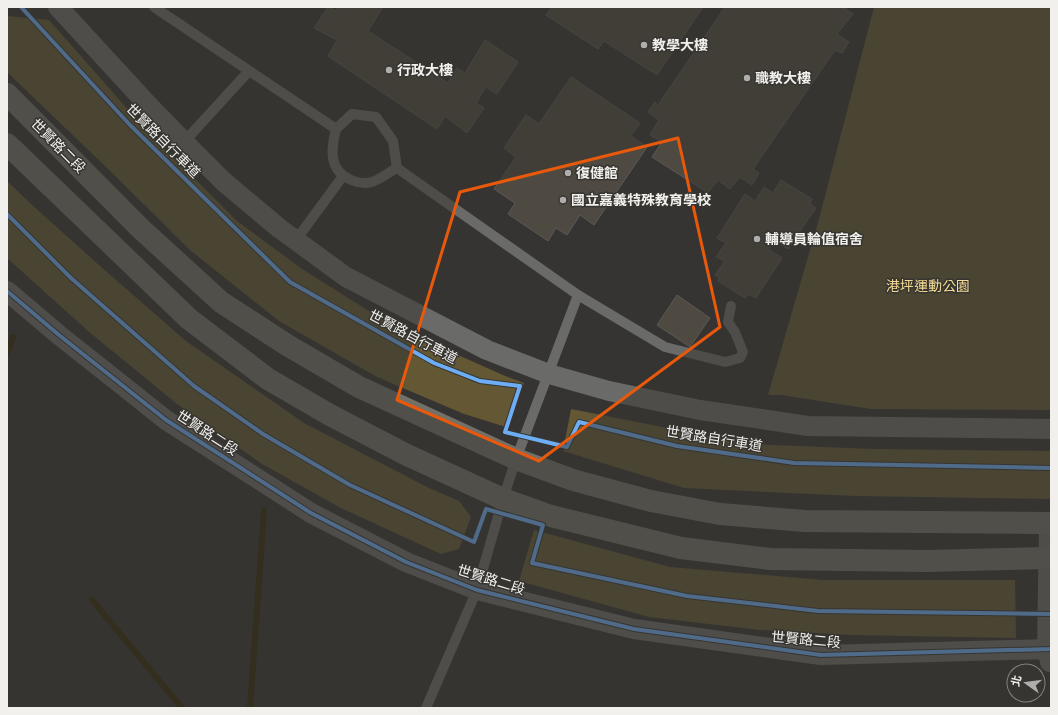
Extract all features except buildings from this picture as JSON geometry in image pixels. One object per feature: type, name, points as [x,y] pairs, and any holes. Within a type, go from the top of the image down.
[{"type":"main road","name":"世賢路二段","points":[[7,94],[140,228],[221,302],[287,345],[359,387],[516,459],[573,480],[651,501],[720,514],[805,521],[1050,523]]},
{"type":"main road","points":[[7,144],[189,319],[268,379],[330,416],[407,455],[503,499],[551,516],[680,548],[770,559],[928,561],[1049,558]]},
{"type":"street","points":[[58,7],[184,142],[224,182],[279,228],[346,277],[487,350],[549,374],[609,391],[700,410],[808,426],[1051,429]]},
{"type":"street","name":"世賢路二段","points":[[7,291],[166,420],[311,513],[406,562],[477,590],[634,629],[821,655],[1050,654]]},
{"type":"street","points":[[1050,523],[1050,654]]},
{"type":"lane","points":[[154,7],[336,129]]},
{"type":"lane","points":[[184,142],[249,71]]},
{"type":"lane","points":[[397,168],[371,182],[359,183],[343,176],[334,166],[332,145],[336,129],[352,114],[376,117],[394,141],[397,168],[578,295],[665,347],[725,362],[740,358],[743,352],[735,332],[728,322],[731,306]]},
{"type":"lane","points":[[296,240],[343,176]]},
{"type":"lane","points":[[426,708],[477,590],[516,459],[578,295]]},
{"type":"highlighted area","points":[[678,138],[720,327],[539,461],[397,400],[460,192]]},
{"type":"green space","name":"港坪運動公園","points":[[874,7],[1051,7],[1051,410],[871,409],[781,395],[768,395],[819,219]]},
{"type":"green space","points":[[7,16],[49,20],[146,130],[237,221],[302,269],[393,326],[524,383],[506,427],[464,414],[377,377],[279,321],[190,250],[7,72]]},
{"type":"green space","points":[[7,181],[100,266],[186,341],[304,423],[427,487],[459,501],[471,517],[459,549],[441,554],[341,508],[262,464],[177,404],[88,331],[7,258]]},
{"type":"green space","points":[[571,409],[749,444],[873,449],[1051,451],[1051,499],[856,496],[684,488],[563,451]]},
{"type":"green space","points":[[534,530],[670,567],[823,580],[1015,580],[1016,638],[851,635],[760,630],[649,617],[519,581]]},
{"type":"waterway","points":[[7,354],[13,337]]},
{"type":"waterway","points":[[250,708],[264,511]]},
{"type":"waterway","points":[[92,600],[182,708]]},
{"type":"cycle path","name":"世賢路自行車道","points":[[21,7],[130,125],[290,282],[434,363],[480,381],[520,386],[505,432],[567,447],[579,422],[677,446],[794,463],[1051,468]]},
{"type":"cycle path","points":[[7,214],[71,278],[194,386],[263,434],[350,485],[474,542],[486,509],[543,525],[532,563],[687,596],[818,611],[1051,614]]},
{"type":"cycle path","points":[[7,291],[59,335],[166,420],[311,513],[406,562],[477,590],[634,629],[821,655],[1051,649]]},
{"type":"place","name":"教學大樓","points":[[644,45]]},
{"type":"place","name":"行政大樓","points":[[389,70]]},
{"type":"place","name":"職教大樓","points":[[747,78]]},
{"type":"place","name":"復健館","points":[[568,173]]},
{"type":"place","name":"國立嘉義特殊教育學校","points":[[563,200]]},
{"type":"place","name":"輔導員輪值宿舍","points":[[757,239]]}]
